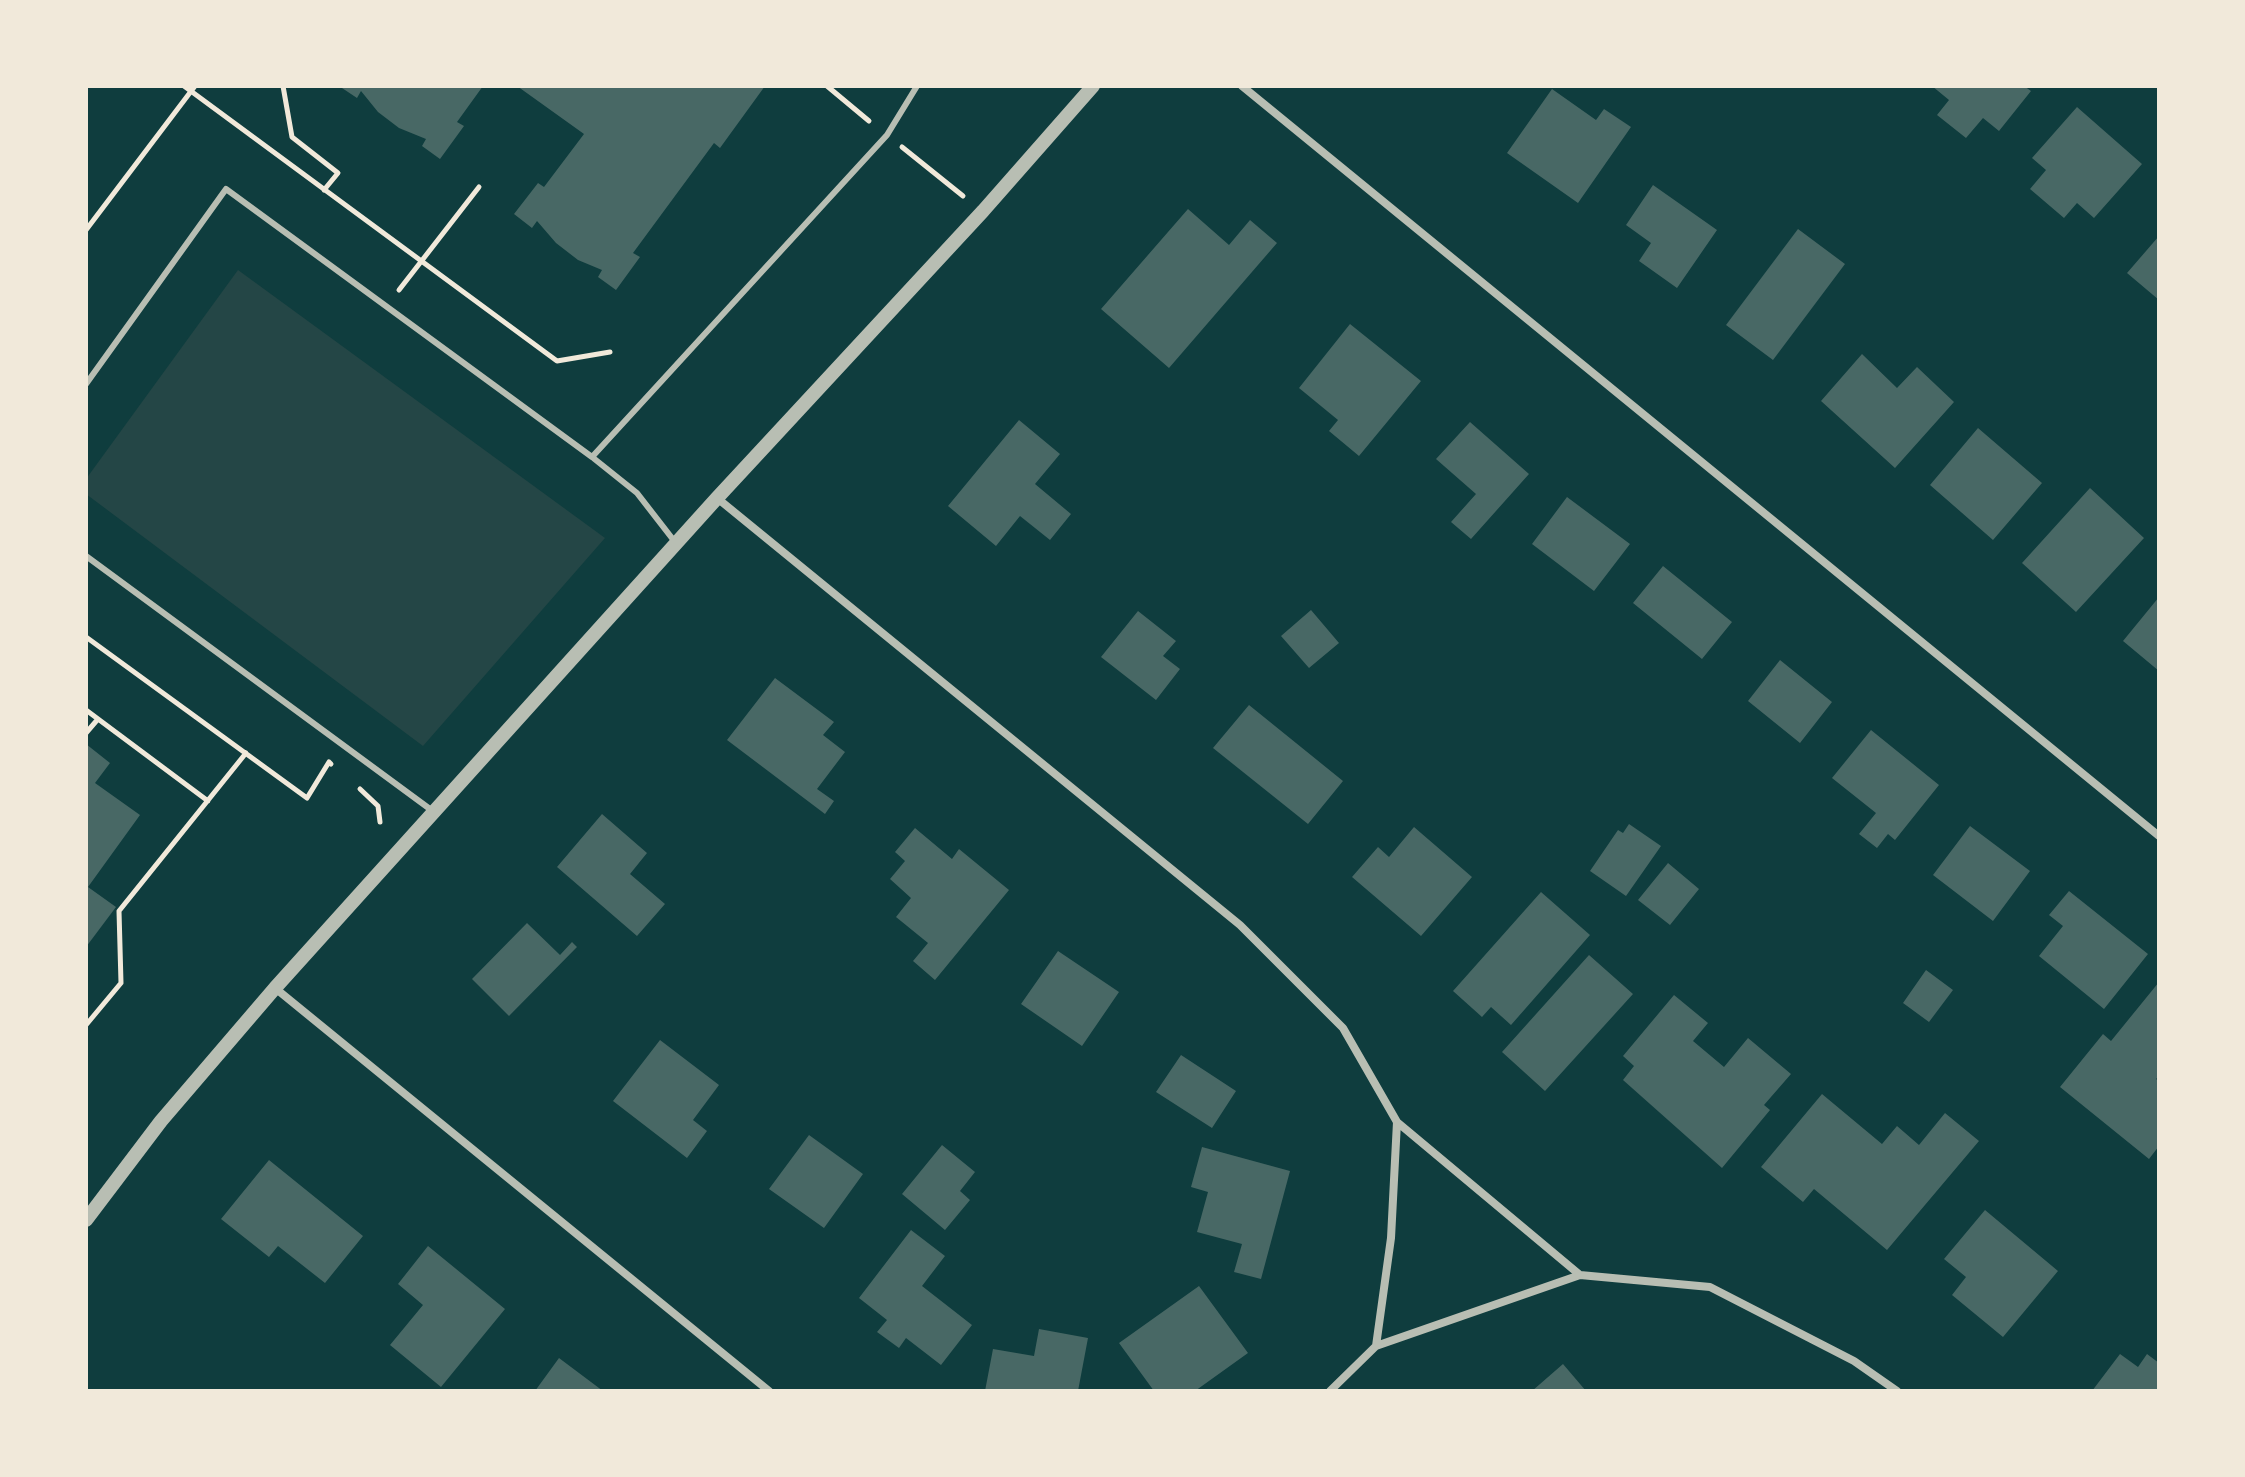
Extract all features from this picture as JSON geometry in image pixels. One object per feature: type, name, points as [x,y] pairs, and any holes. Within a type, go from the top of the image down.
[{"type":"street","points":[[86,1220],[161,1121],[275,988],[717,498],[983,211],[1093,86]]},
{"type":"street","points":[[1242,86],[2159,836]]},
{"type":"street","points":[[717,498],[1240,925],[1343,1028],[1397,1122],[1580,1275]]},
{"type":"street","points":[[275,988],[769,1391]]},
{"type":"street","points":[[1376,1346],[1391,1238],[1397,1122]]},
{"type":"street","points":[[1330,1391],[1376,1346],[1580,1275],[1710,1287],[1854,1361],[1897,1391]]},
{"type":"lane","points":[[592,457],[887,135],[917,86]]},
{"type":"lane","points":[[86,384],[226,189],[592,457],[637,493],[677,545]]},
{"type":"lane","points":[[86,556],[434,812]]},
{"type":"path","points":[[184,86],[193,88],[324,190],[557,361],[610,352]]},
{"type":"path","points":[[283,86],[292,137],[338,173],[324,190]]},
{"type":"path","points":[[86,230],[193,88]]},
{"type":"path","points":[[387,306],[479,187]]},
{"type":"path","points":[[86,637],[307,798],[329,762],[335,767]]},
{"type":"path","points":[[86,710],[208,801]]},
{"type":"path","points":[[86,733],[98,719]]},
{"type":"path","points":[[86,1025],[121,983],[119,911],[246,753]]},
{"type":"path","points":[[351,780],[378,806],[380,822]]},
{"type":"shaded area","points":[[238,270],[605,538],[423,746],[86,494],[86,479]]},
{"type":"building","points":[[339,86],[483,86],[457,122],[464,126],[440,159],[422,146],[426,139],[399,128],[378,112],[361,91],[357,98]]},
{"type":"building","points":[[517,86],[765,86],[720,148],[714,143],[633,253],[640,257],[616,290],[598,277],[602,270],[578,260],[556,243],[537,221],[532,228],[514,214],[538,183],[544,187],[584,134]]},
{"type":"building","points":[[1932,86],[2024,86],[2031,91],[1999,131],[1983,118],[1966,138],[1937,115],[1949,100]]},
{"type":"building","points":[[1552,89],[1596,120],[1604,109],[1631,127],[1578,203],[1507,153]]},
{"type":"building","points":[[2077,107],[2142,164],[2094,218],[2077,203],[2064,218],[2030,189],[2046,170],[2032,158]]},
{"type":"building","points":[[1653,185],[1717,230],[1677,288],[1639,261],[1651,243],[1626,225]]},
{"type":"building","points":[[1188,209],[1229,245],[1250,220],[1277,243],[1169,368],[1101,309]]},
{"type":"building","points":[[1798,229],[1845,264],[1773,360],[1726,325]]},
{"type":"building","points":[[2159,236],[2159,300],[2127,273]]},
{"type":"building","points":[[1350,324],[1421,381],[1359,456],[1329,431],[1338,420],[1299,388]]},
{"type":"building","points":[[1862,354],[1897,388],[1917,367],[1954,402],[1895,468],[1821,401]]},
{"type":"building","points":[[1019,420],[1060,454],[1035,484],[1071,514],[1050,540],[1020,516],[996,546],[948,506]]},
{"type":"building","points":[[1470,422],[1529,474],[1471,539],[1451,522],[1476,494],[1436,459]]},
{"type":"building","points":[[1978,428],[2042,483],[1993,540],[1930,485]]},
{"type":"building","points":[[2090,488],[2144,538],[2076,612],[2022,563]]},
{"type":"building","points":[[1567,497],[1630,544],[1594,591],[1532,544]]},
{"type":"building","points":[[1663,566],[1732,622],[1702,659],[1633,603]]},
{"type":"building","points":[[2159,597],[2159,671],[2123,641]]},
{"type":"building","points":[[1311,610],[1339,643],[1309,668],[1281,636]]},
{"type":"building","points":[[1138,611],[1176,641],[1163,656],[1180,669],[1156,700],[1101,657]]},
{"type":"building","points":[[1780,660],[1832,702],[1800,743],[1748,701]]},
{"type":"building","points":[[775,678],[834,722],[823,735],[845,752],[817,789],[834,801],[825,814],[727,740]]},
{"type":"building","points":[[1249,705],[1343,781],[1308,824],[1213,748]]},
{"type":"building","points":[[1871,730],[1939,785],[1895,840],[1888,834],[1877,848],[1859,834],[1876,813],[1832,778]]},
{"type":"building","points":[[86,744],[110,763],[95,783],[140,815],[88,887],[116,907],[86,947]]},
{"type":"building","points":[[602,814],[647,853],[630,874],[665,904],[637,936],[557,867]]},
{"type":"building","points":[[1629,824],[1661,846],[1626,896],[1590,871],[1618,830],[1623,833]]},
{"type":"building","points":[[1970,826],[2030,871],[1993,921],[1933,875]]},
{"type":"building","points":[[1414,827],[1472,877],[1421,936],[1352,877],[1378,847],[1389,857]]},
{"type":"building","points":[[915,828],[952,859],[959,849],[1009,890],[935,980],[913,961],[928,943],[896,917],[911,898],[890,879],[905,861],[895,852]]},
{"type":"building","points":[[1668,863],[1699,889],[1670,925],[1638,900]]},
{"type":"building","points":[[2069,891],[2148,954],[2104,1009],[2039,956],[2063,926],[2049,915]]},
{"type":"building","points":[[1541,892],[1590,935],[1511,1025],[1491,1007],[1482,1017],[1453,991]]},
{"type":"building","points":[[527,923],[560,955],[572,942],[577,947],[509,1016],[472,979]]},
{"type":"building","points":[[1058,951],[1119,992],[1082,1046],[1021,1004]]},
{"type":"building","points":[[1589,955],[1633,994],[1545,1091],[1502,1052]]},
{"type":"building","points":[[1926,970],[1953,990],[1929,1022],[1903,1003]]},
{"type":"building","points":[[2159,982],[2159,1076],[2156,1079],[2159,1081],[2159,1146],[2149,1159],[2060,1087],[2103,1034],[2111,1041]]},
{"type":"building","points":[[1674,995],[1708,1023],[1693,1041],[1724,1067],[1748,1038],[1791,1074],[1764,1105],[1770,1110],[1722,1168],[1623,1080],[1634,1066],[1623,1056]]},
{"type":"building","points":[[660,1040],[719,1085],[693,1120],[707,1131],[687,1158],[613,1101]]},
{"type":"building","points":[[1181,1055],[1236,1091],[1212,1128],[1156,1092]]},
{"type":"building","points":[[1822,1094],[1882,1144],[1897,1126],[1919,1145],[1945,1113],[1979,1141],[1887,1250],[1814,1189],[1803,1202],[1761,1167]]},
{"type":"building","points":[[809,1135],[863,1174],[824,1228],[769,1189]]},
{"type":"building","points":[[942,1145],[975,1172],[960,1191],[970,1200],[945,1230],[902,1194]]},
{"type":"building","points":[[1202,1147],[1290,1171],[1261,1279],[1234,1272],[1242,1244],[1197,1232],[1208,1192],[1191,1187]]},
{"type":"building","points":[[269,1160],[363,1236],[325,1283],[278,1246],[269,1257],[221,1219]]},
{"type":"building","points":[[1985,1210],[2058,1271],[2003,1337],[1952,1295],[1966,1277],[1944,1259]]},
{"type":"building","points":[[911,1230],[945,1256],[922,1286],[972,1325],[941,1365],[906,1338],[899,1348],[877,1332],[887,1320],[859,1298]]},
{"type":"building","points":[[428,1246],[505,1309],[441,1387],[390,1345],[423,1305],[398,1284]]},
{"type":"building","points":[[1199,1286],[1248,1353],[1195,1391],[1154,1391],[1119,1343]]},
{"type":"building","points":[[1039,1329],[1088,1338],[1078,1391],[985,1391],[993,1349],[1034,1356]]},
{"type":"building","points":[[2120,1354],[2138,1367],[2147,1354],[2159,1363],[2159,1391],[2092,1391]]},
{"type":"building","points":[[559,1358],[603,1391],[535,1391]]},
{"type":"building","points":[[1563,1364],[1586,1391],[1532,1391]]}]
